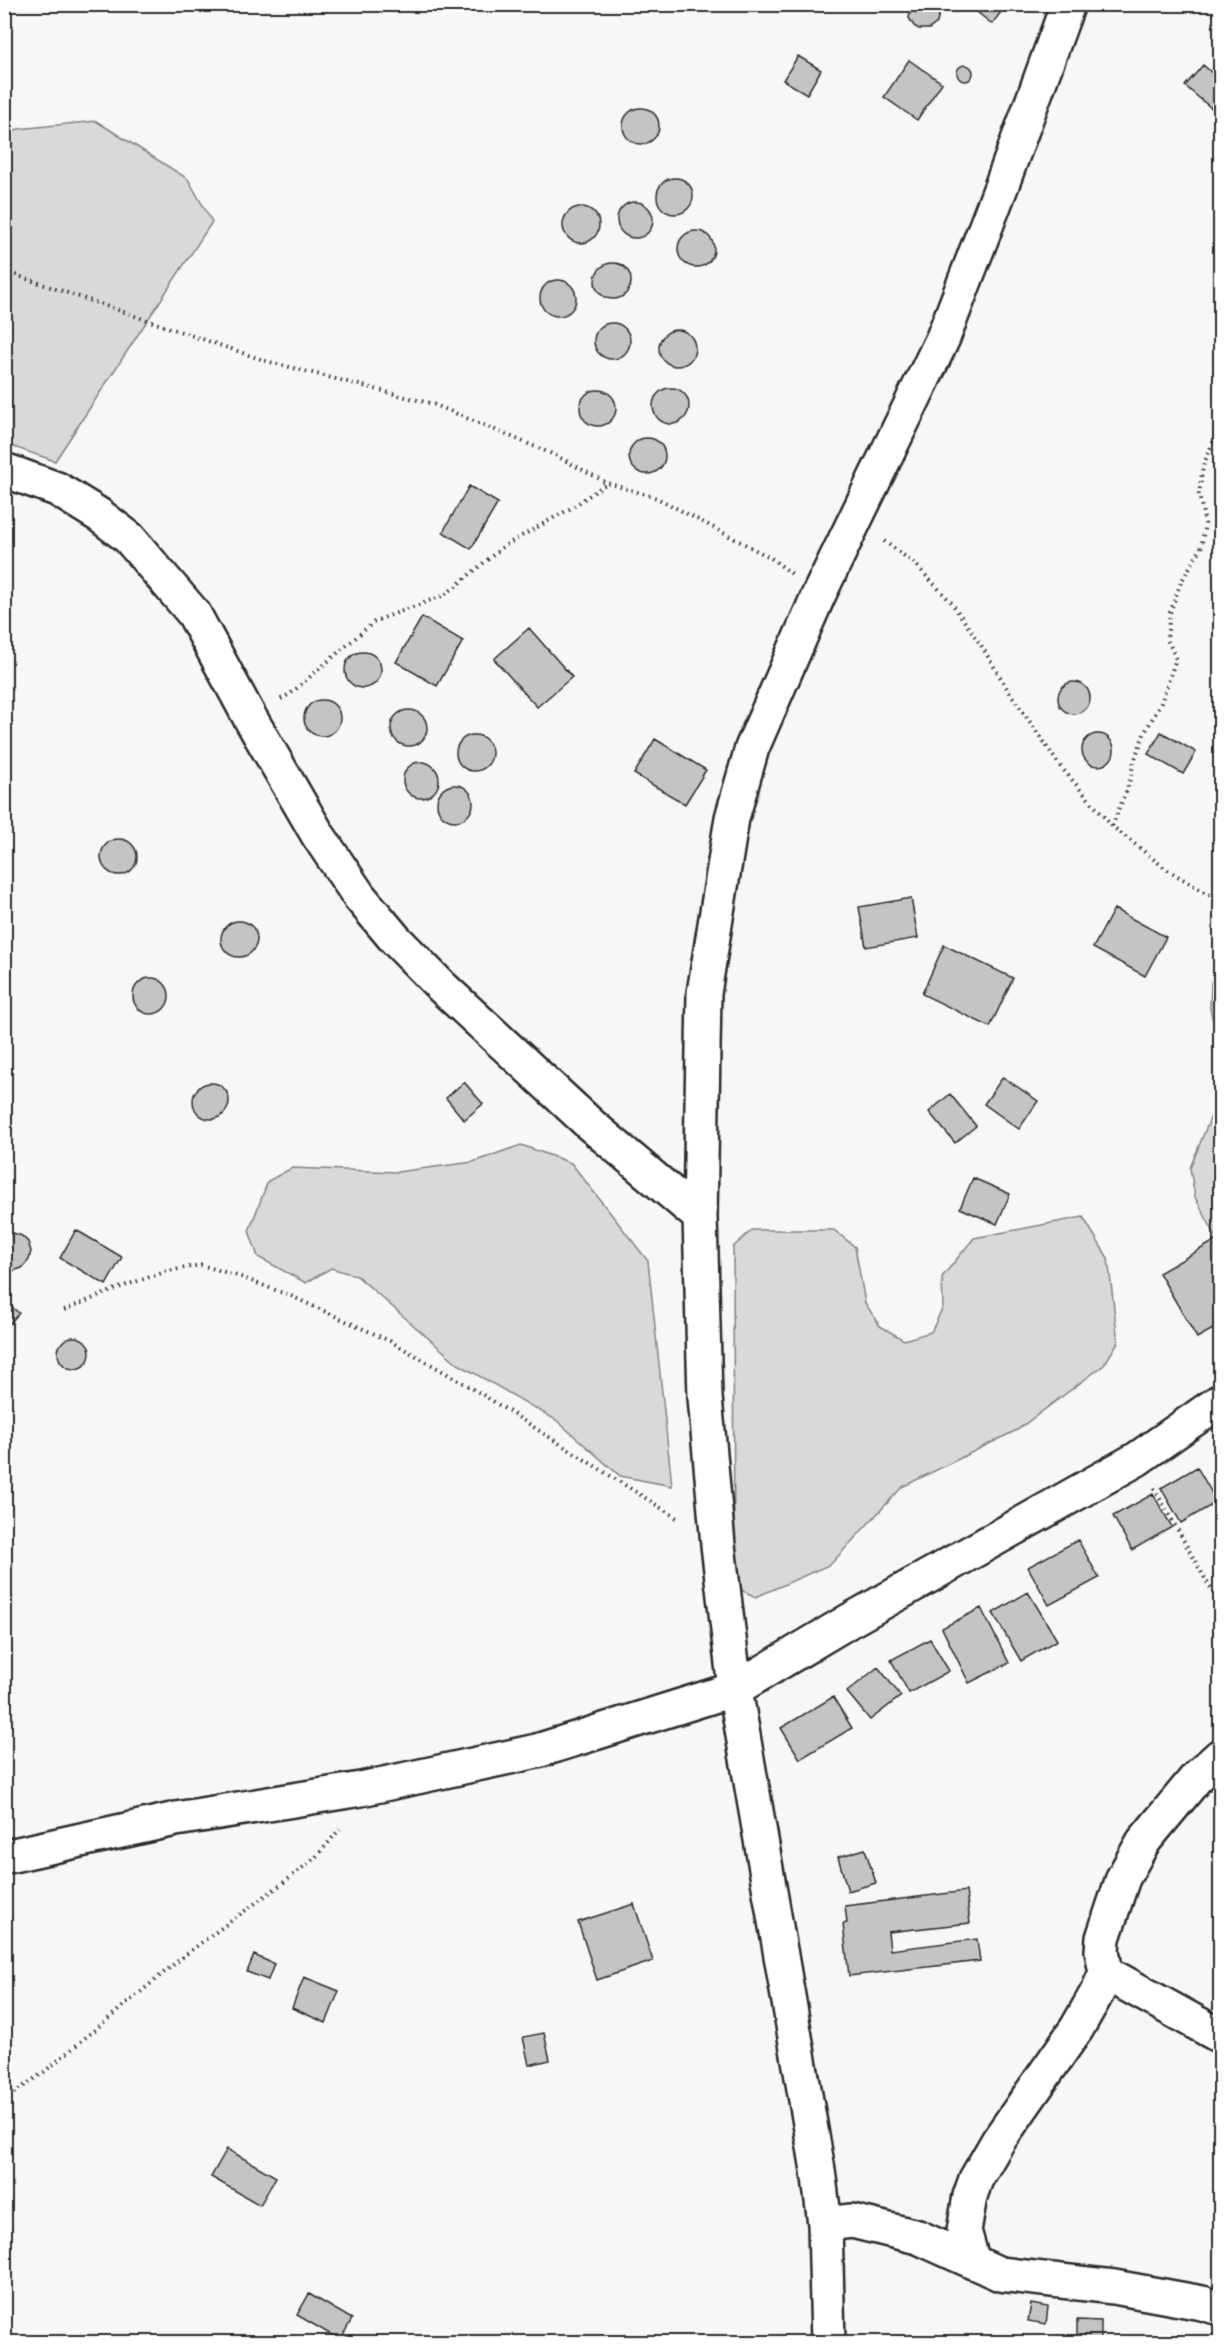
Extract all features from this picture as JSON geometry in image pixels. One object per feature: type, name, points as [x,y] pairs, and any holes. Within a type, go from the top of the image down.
[{"type":"street","points":[[828,2343],[825,2224],[818,2170],[735,1689],[718,1545],[705,1397],[700,1217],[704,993],[732,818],[752,748],[819,594],[943,338],[1068,4]]},
{"type":"street","points":[[4,470],[57,489],[129,537],[194,614],[249,717],[318,836],[359,896],[395,939],[442,987],[591,1125],[700,1217]]},
{"type":"street","points":[[4,1857],[176,1819],[361,1789],[537,1751],[735,1689],[849,1621],[1137,1459],[1221,1401]]},
{"type":"street","points":[[973,2262],[964,2231],[970,2196],[976,2179],[998,2141],[1077,2028],[1106,1973],[1102,1951],[1103,1938],[1123,1878],[1143,1842],[1169,1808],[1197,1777],[1221,1756]]},
{"type":"street","points":[[1106,1973],[1221,2036]]},
{"type":"street","points":[[825,2224],[852,2221],[918,2237],[1000,2274],[1114,2287],[1221,2308]]},
{"type":"path","points":[[4,271],[266,361],[433,404],[555,455],[607,483],[657,498],[771,558],[819,594]]},
{"type":"path","points":[[1112,826],[1128,790],[1134,762],[1144,734],[1161,703],[1176,659],[1167,639],[1170,613],[1181,582],[1201,549],[1205,524],[1199,494],[1203,466],[1221,426]]},
{"type":"path","points":[[249,717],[290,694],[375,621],[445,595],[504,546],[573,507],[607,483]]},
{"type":"path","points":[[859,514],[873,533],[914,563],[951,602],[1060,766],[1112,826],[1166,869],[1221,901]]},
{"type":"path","points":[[64,1310],[168,1271],[201,1265],[238,1276],[291,1296],[390,1341],[472,1388],[718,1545]]},
{"type":"path","points":[[1137,1459],[1221,1605]]},
{"type":"path","points":[[4,2100],[44,2072],[190,1951],[316,1857],[342,1827],[361,1789]]},
{"type":"shaded area","points":[[96,121],[188,179],[212,222],[55,461],[5,444],[5,136],[18,129]]},
{"type":"shaded area","points":[[1220,969],[1220,1046],[1210,1009],[1211,982]]},
{"type":"shaded area","points":[[1220,1094],[1220,1244],[1195,1197],[1190,1168]]},
{"type":"shaded area","points":[[521,1145],[571,1163],[648,1261],[672,1486],[620,1476],[556,1420],[458,1364],[357,1276],[331,1268],[306,1283],[258,1257],[249,1231],[268,1181],[292,1168],[397,1172],[473,1162]]},
{"type":"shaded area","points":[[1083,1217],[1108,1258],[1118,1342],[1104,1365],[1017,1430],[902,1487],[831,1564],[756,1597],[734,1587],[733,1247],[752,1230],[834,1230],[855,1247],[865,1303],[880,1326],[904,1340],[931,1332],[943,1307],[942,1277],[974,1238]]},
{"type":"building","points":[[912,4],[935,4],[939,13],[937,23],[929,29],[919,29],[914,26],[909,18]]},
{"type":"building","points":[[967,4],[1007,4],[992,24]]},
{"type":"building","points":[[798,56],[821,70],[807,94],[783,80]]},
{"type":"building","points":[[909,60],[942,83],[917,120],[884,97]]},
{"type":"building","points":[[962,65],[968,65],[973,73],[971,79],[962,81],[957,76],[957,70]]},
{"type":"building","points":[[1203,65],[1220,80],[1220,96],[1211,108],[1185,86]]},
{"type":"building","points":[[641,108],[654,113],[659,126],[654,139],[641,144],[628,139],[623,126],[628,113]]},
{"type":"building","points":[[675,178],[688,183],[693,196],[688,209],[675,214],[662,209],[657,196],[662,183]]},
{"type":"building","points":[[635,202],[648,207],[653,220],[648,233],[635,238],[622,233],[617,220],[622,207]]},
{"type":"building","points":[[581,207],[594,212],[599,225],[594,238],[581,243],[568,238],[563,225],[568,212]]},
{"type":"building","points":[[696,231],[709,236],[714,249],[709,262],[696,267],[683,262],[678,249],[683,236]]},
{"type":"building","points":[[613,263],[626,268],[631,281],[626,294],[613,299],[600,294],[595,281],[600,268]]},
{"type":"building","points":[[558,280],[571,285],[576,298],[571,311],[558,316],[545,311],[540,298],[545,285]]},
{"type":"building","points":[[612,323],[625,328],[630,341],[625,354],[612,359],[599,354],[594,341],[599,328]]},
{"type":"building","points":[[677,330],[690,335],[695,348],[690,361],[677,366],[664,361],[659,348],[664,335]]},
{"type":"building","points":[[671,388],[684,393],[689,406],[684,419],[671,424],[658,419],[653,406],[658,393]]},
{"type":"building","points":[[598,390],[611,395],[616,408],[611,421],[598,426],[585,421],[580,408],[585,395]]},
{"type":"building","points":[[647,438],[660,443],[665,456],[660,469],[647,474],[634,469],[629,456],[634,443]]},
{"type":"building","points":[[469,486],[498,503],[471,549],[443,532]]},
{"type":"building","points":[[422,617],[463,641],[437,686],[396,662]]},
{"type":"building","points":[[529,628],[572,677],[537,707],[494,659]]},
{"type":"building","points":[[363,652],[376,657],[381,670],[376,683],[363,688],[350,683],[345,670],[350,657]]},
{"type":"building","points":[[1074,682],[1085,687],[1090,698],[1085,709],[1074,714],[1063,709],[1058,698],[1063,687]]},
{"type":"building","points":[[322,700],[335,705],[340,718],[335,731],[322,736],[309,731],[304,718],[309,705]]},
{"type":"building","points":[[409,710],[422,715],[427,728],[422,741],[409,746],[396,741],[391,728],[396,715]]},
{"type":"building","points":[[1161,732],[1196,752],[1183,774],[1148,754]]},
{"type":"building","points":[[1098,734],[1109,739],[1114,750],[1109,761],[1098,766],[1087,761],[1082,750],[1087,739]]},
{"type":"building","points":[[474,735],[487,740],[492,753],[487,766],[474,771],[461,766],[456,753],[461,740]]},
{"type":"building","points":[[655,739],[706,770],[685,804],[634,774]]},
{"type":"building","points":[[421,762],[434,767],[439,780],[434,793],[421,798],[408,793],[403,780],[408,767]]},
{"type":"building","points":[[455,785],[468,790],[473,803],[468,816],[455,821],[442,816],[437,803],[442,790]]},
{"type":"building","points":[[119,839],[132,844],[137,857],[132,870],[119,875],[106,870],[101,857],[106,844]]},
{"type":"building","points":[[911,898],[918,938],[866,947],[859,907]]},
{"type":"building","points":[[1114,909],[1166,937],[1145,976],[1093,948]]},
{"type":"building","points":[[239,921],[252,926],[257,939],[252,952],[239,957],[226,952],[221,939],[226,926]]},
{"type":"building","points":[[944,945],[1013,978],[990,1027],[922,994]]},
{"type":"building","points":[[151,978],[164,983],[169,996],[164,1009],[151,1014],[138,1009],[133,996],[138,983]]},
{"type":"building","points":[[1003,1077],[1038,1101],[1019,1129],[984,1104]]},
{"type":"building","points":[[464,1082],[483,1104],[464,1120],[446,1098]]},
{"type":"building","points":[[211,1083],[224,1088],[229,1101],[224,1114],[211,1119],[198,1114],[193,1101],[198,1088]]},
{"type":"building","points":[[950,1094],[976,1126],[955,1143],[929,1112]]},
{"type":"building","points":[[973,1178],[1010,1194],[997,1224],[960,1208]]},
{"type":"building","points":[[76,1230],[122,1257],[106,1285],[60,1258]]},
{"type":"building","points":[[13,1233],[22,1236],[28,1242],[31,1251],[29,1260],[22,1268],[13,1271],[4,1268],[4,1235]]},
{"type":"building","points":[[1218,1239],[1220,1243],[1220,1325],[1197,1338],[1159,1273]]},
{"type":"building","points":[[4,1301],[19,1313],[4,1330]]},
{"type":"building","points":[[74,1337],[85,1342],[90,1353],[85,1364],[74,1369],[63,1364],[58,1353],[63,1342]]},
{"type":"building","points":[[1197,1467],[1217,1502],[1181,1523],[1161,1488]]},
{"type":"building","points":[[1153,1494],[1172,1527],[1132,1550],[1113,1516]]},
{"type":"building","points":[[1078,1540],[1099,1578],[1049,1605],[1028,1567]]},
{"type":"building","points":[[1028,1592],[1057,1640],[1021,1661],[993,1613]]},
{"type":"building","points":[[981,1608],[1009,1663],[969,1683],[942,1628]]},
{"type":"building","points":[[930,1639],[949,1671],[909,1693],[891,1660]]},
{"type":"building","points":[[878,1667],[901,1696],[870,1720],[847,1692]]},
{"type":"building","points":[[833,1697],[852,1728],[800,1759],[781,1728]]},
{"type":"building","points":[[865,1849],[876,1883],[848,1891],[838,1857]]},
{"type":"building","points":[[966,1891],[970,1923],[888,1932],[890,1950],[977,1939],[980,1961],[849,1976],[843,1924],[847,1923],[845,1906]]},
{"type":"building","points":[[634,1904],[653,1961],[597,1980],[578,1922]]},
{"type":"building","points":[[254,1955],[274,1964],[268,1980],[247,1972]]},
{"type":"building","points":[[304,1977],[339,1991],[326,2023],[292,2008]]},
{"type":"building","points":[[544,2033],[550,2060],[529,2065],[523,2037]]},
{"type":"building","points":[[227,2149],[276,2177],[260,2205],[211,2177]]},
{"type":"building","points":[[309,2294],[352,2319],[340,2340],[297,2315]]},
{"type":"building","points":[[1031,2304],[1048,2307],[1046,2324],[1028,2321]]},
{"type":"building","points":[[1077,2320],[1101,2321],[1101,2340],[1077,2340]]},
{"type":"building","points":[[949,2337],[950,2342],[899,2342]]}]
